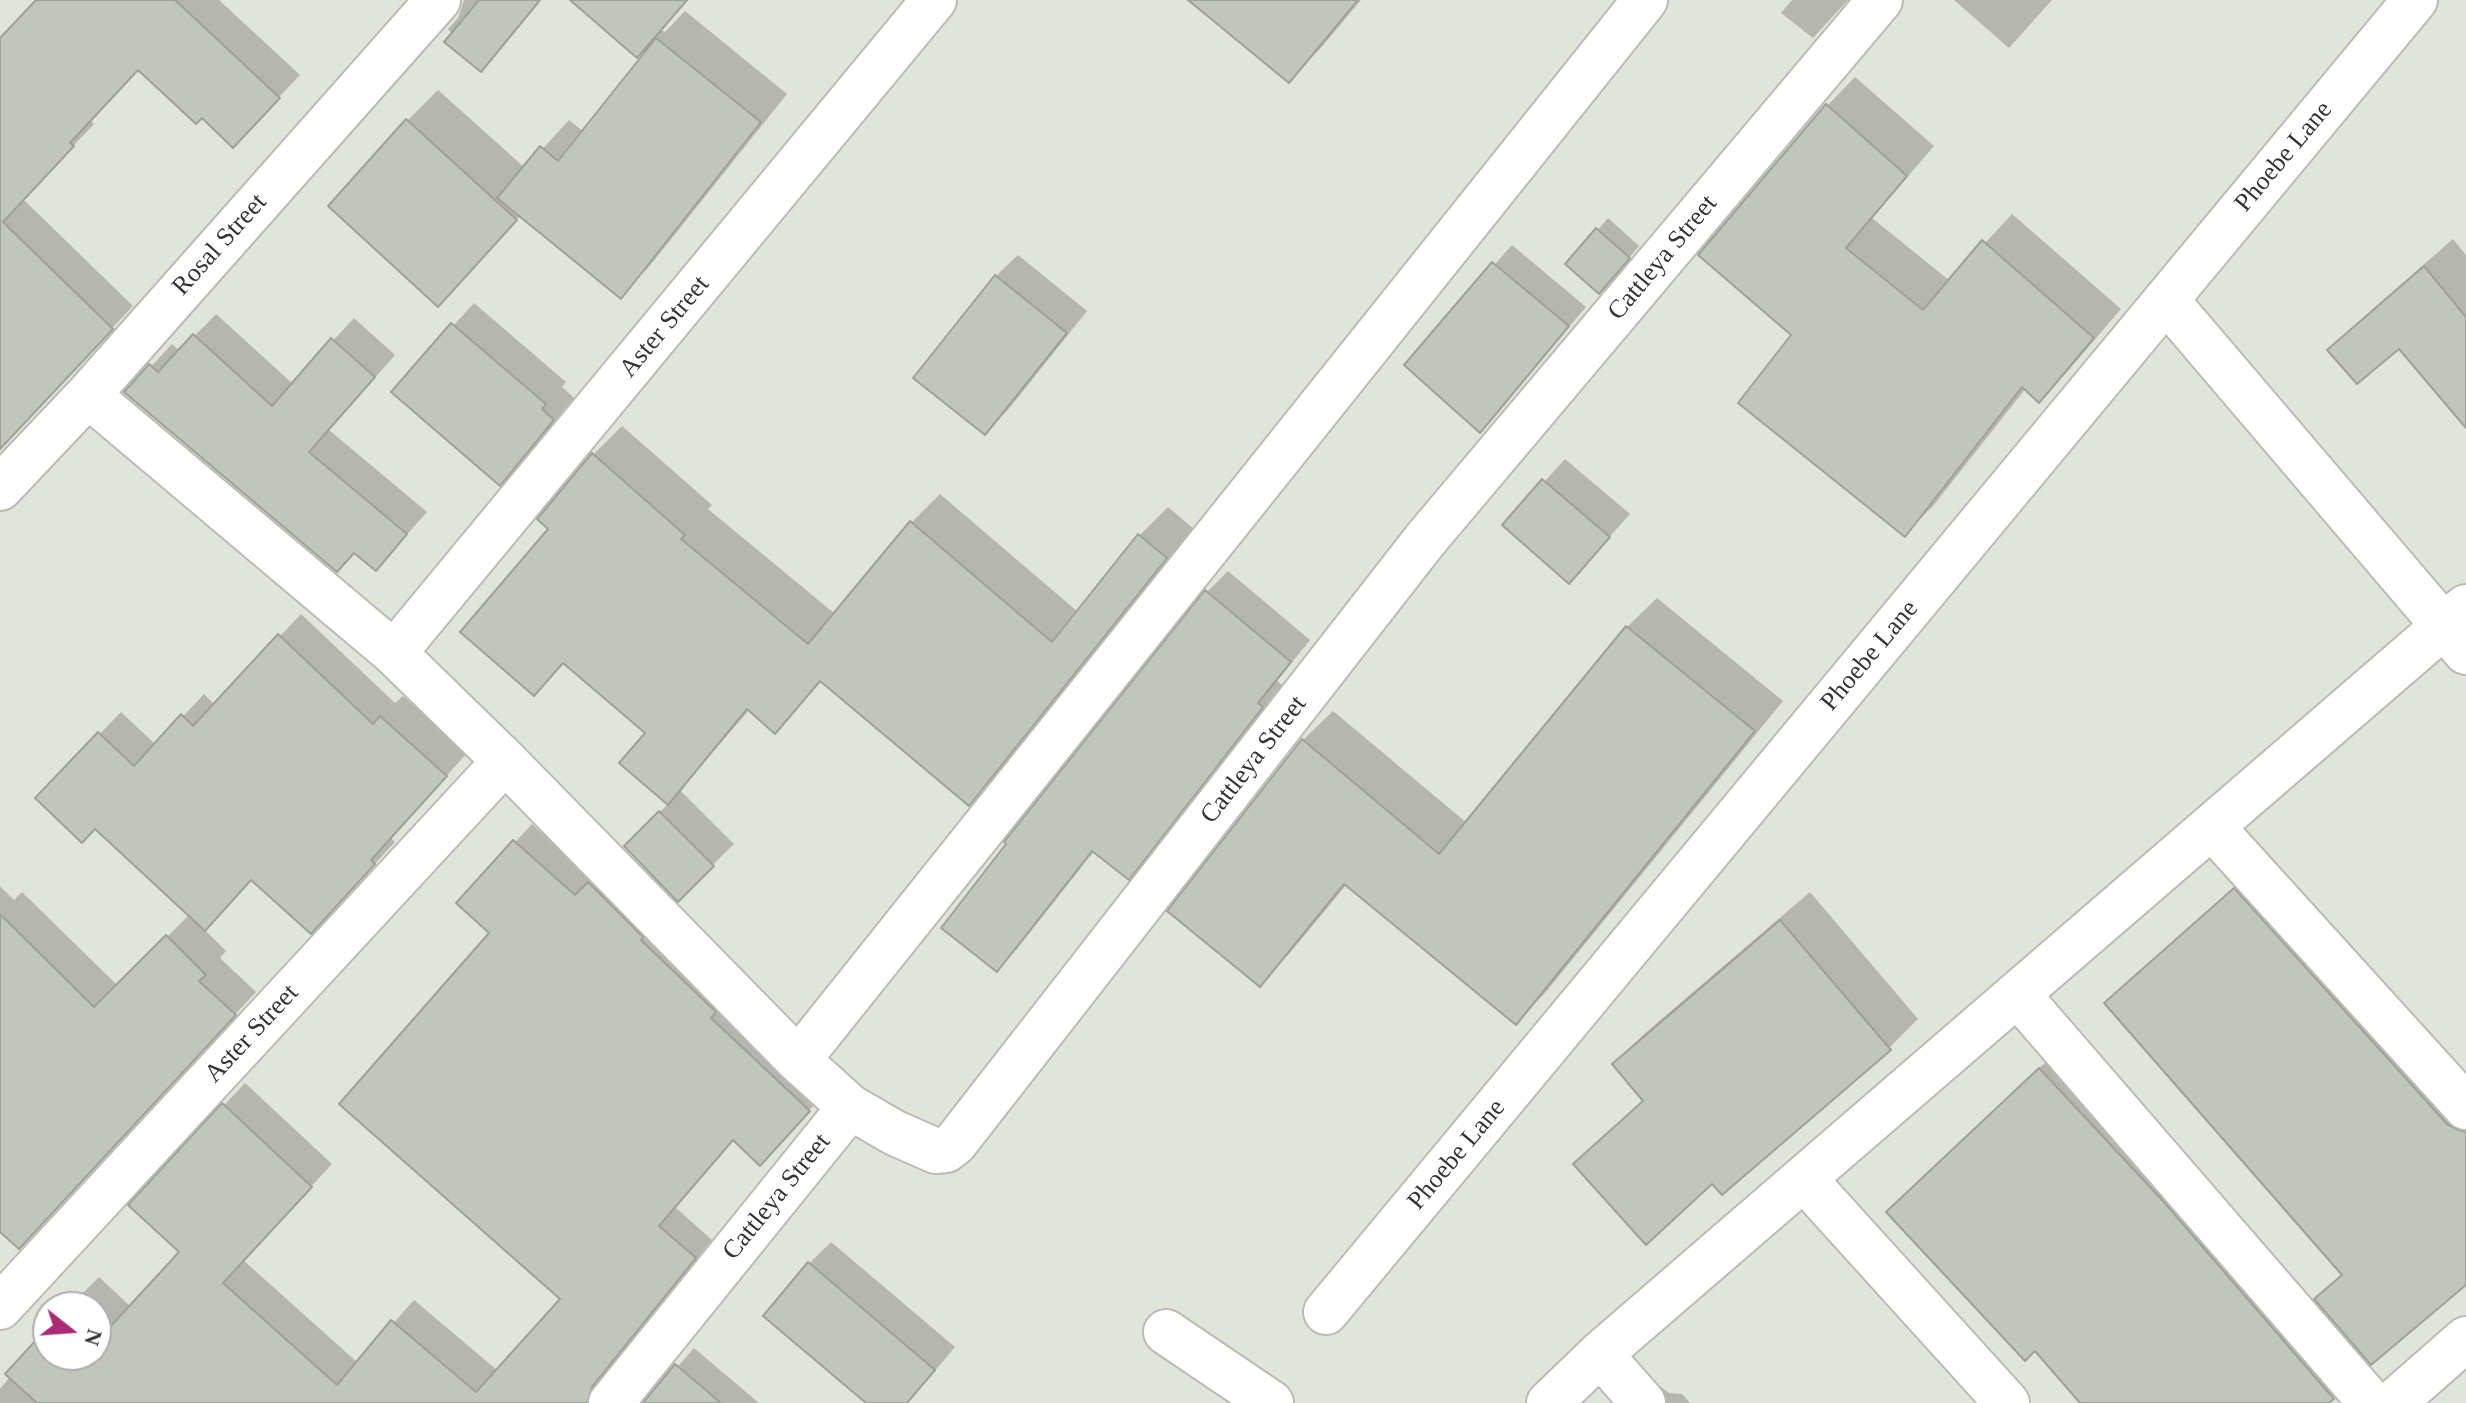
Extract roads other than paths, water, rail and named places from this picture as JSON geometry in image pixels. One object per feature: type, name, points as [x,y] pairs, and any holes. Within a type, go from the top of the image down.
[{"type":"street","name":"Rosal Street","points":[[0,488],[88,395],[438,0]]},
{"type":"street","name":"Aster Street","points":[[394,653],[934,0]]},
{"type":"street","points":[[798,1060],[1645,0]]},
{"type":"street","name":"Cattleya Street","points":[[611,1403],[850,1107],[895,1133],[936,1151],[946,1150],[955,1143],[1425,540],[1880,0]]},
{"type":"street","name":"Phoebe Lane","points":[[1326,1312],[2415,0]]},
{"type":"street","points":[[1549,1403],[1600,1354],[2212,827],[2459,629],[2166,300]]},
{"type":"street","points":[[88,395],[394,653],[505,761],[798,1060],[850,1107]]},
{"type":"street","name":"Aster Street","points":[[0,1307],[505,761]]},
{"type":"street","points":[[2212,827],[2466,1107]]},
{"type":"street","points":[[2018,995],[2371,1403]]},
{"type":"street","points":[[1805,1180],[2007,1403]]},
{"type":"street","points":[[1166,1332],[1271,1403]]},
{"type":"street","points":[[2393,1403],[2466,1339]]},
{"type":"street","points":[[1600,1354],[1643,1403]]}]
